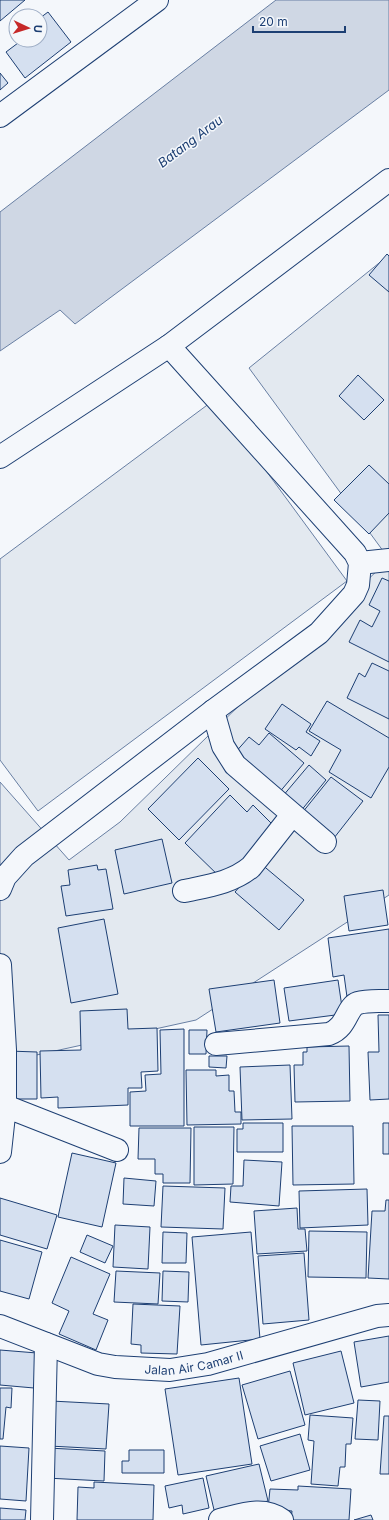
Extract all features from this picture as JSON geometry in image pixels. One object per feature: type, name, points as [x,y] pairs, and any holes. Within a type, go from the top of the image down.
[{"type":"street","points":[[0,116],[157,0]]},
{"type":"street","points":[[0,458],[169,346],[389,180]]},
{"type":"street","points":[[0,889],[5,877],[24,856],[213,711],[328,626],[354,594],[360,574],[360,563],[355,553],[169,346]]},
{"type":"street","points":[[360,563],[389,560]]},
{"type":"street","points":[[213,711],[223,746],[235,765],[325,842]]},
{"type":"street","points":[[184,891],[223,882],[244,873],[251,867],[292,815]]},
{"type":"street","points":[[0,965],[5,1050],[5,1106],[0,1152]]},
{"type":"street","points":[[216,1044],[329,1034],[341,1027],[352,1007],[357,1003],[389,1001]]},
{"type":"street","points":[[5,1106],[117,1150]]},
{"type":"street","name":"Jalan Air Camar II","points":[[0,1326],[98,1364],[138,1368],[176,1369],[208,1364],[376,1316],[389,1315]]},
{"type":"street","points":[[42,1520],[46,1344]]},
{"type":"street","points":[[220,1520],[256,1512],[268,1512],[282,1520]]},
{"type":"shaded area","points":[[389,255],[389,559],[249,368]]},
{"type":"shaded area","points":[[214,400],[347,581],[38,811],[0,760],[0,559]]},
{"type":"shaded area","points":[[389,559],[389,895],[196,1020],[0,1063],[0,782],[69,860],[120,822]]},
{"type":"water","name":"Batang Arau","points":[[276,0],[389,0],[389,90],[75,324],[60,310],[0,351],[0,212]]},
{"type":"building","points":[[0,0],[25,0],[15,8],[8,8],[8,14],[0,21]]},
{"type":"building","points":[[48,12],[71,42],[25,78],[6,52],[11,48],[48,48]]},
{"type":"building","points":[[0,73],[8,83],[0,90]]},
{"type":"building","points":[[387,254],[389,256],[389,292],[369,275]]},
{"type":"building","points":[[358,375],[384,400],[364,420],[339,396]]},
{"type":"building","points":[[369,465],[389,484],[389,513],[369,534],[334,500]]},
{"type":"building","points":[[382,578],[389,581],[389,662],[349,642],[360,620],[372,627],[380,611],[369,605]]},
{"type":"building","points":[[372,663],[389,671],[389,719],[347,698],[359,673],[365,677]]},
{"type":"building","points":[[327,701],[389,738],[389,767],[371,798],[329,772],[341,750],[309,731]]},
{"type":"building","points":[[282,704],[311,724],[306,732],[320,741],[311,756],[299,747],[296,750],[265,729]]},
{"type":"building","points":[[269,733],[304,763],[278,794],[233,755],[249,737],[259,745]]},
{"type":"building","points":[[198,758],[229,789],[179,840],[148,809]]},
{"type":"building","points":[[309,765],[326,780],[300,812],[282,797]]},
{"type":"building","points":[[331,777],[363,801],[334,838],[302,813]]},
{"type":"building","points":[[230,795],[247,812],[253,805],[274,826],[241,872],[223,880],[185,843]]},
{"type":"building","points":[[162,839],[172,883],[124,894],[115,850]]},
{"type":"building","points":[[260,863],[304,900],[279,930],[235,892]]},
{"type":"building","points":[[97,865],[98,870],[106,869],[113,909],[66,916],[61,886],[70,885],[68,870]]},
{"type":"building","points":[[383,890],[388,925],[349,931],[344,896]]},
{"type":"building","points":[[104,919],[118,994],[71,1003],[58,928]]},
{"type":"building","points":[[389,929],[389,990],[347,997],[344,975],[333,977],[328,938]]},
{"type":"building","points":[[274,980],[280,1023],[216,1032],[209,989]]},
{"type":"building","points":[[338,980],[343,1014],[289,1021],[284,988]]},
{"type":"building","points":[[127,1009],[128,1029],[157,1028],[158,1071],[141,1072],[142,1088],[128,1088],[128,1105],[58,1108],[58,1097],[41,1098],[40,1051],[81,1050],[80,1011]]},
{"type":"building","points":[[378,1015],[389,1015],[389,1099],[370,1100],[368,1052],[379,1052]]},
{"type":"building","points":[[184,1029],[184,1126],[130,1126],[130,1092],[146,1091],[145,1075],[161,1074],[160,1030]]},
{"type":"building","points":[[189,1030],[207,1030],[206,1054],[189,1054]]},
{"type":"building","points":[[349,1046],[350,1101],[295,1102],[294,1065],[303,1065],[303,1052],[307,1052],[307,1047]]},
{"type":"building","points":[[8,1051],[37,1052],[37,1099],[8,1099]]},
{"type":"building","points":[[209,1056],[227,1056],[226,1068],[209,1067]]},
{"type":"building","points":[[290,1065],[292,1119],[242,1120],[240,1067]]},
{"type":"building","points":[[186,1070],[216,1070],[216,1076],[229,1075],[229,1091],[234,1091],[235,1112],[241,1112],[241,1124],[187,1125]]},
{"type":"building","points":[[243,1123],[283,1123],[283,1152],[237,1152],[237,1129],[243,1129]]},
{"type":"building","points":[[383,1123],[389,1123],[389,1154],[383,1154]]},
{"type":"building","points":[[292,1126],[353,1126],[354,1184],[293,1185]]},
{"type":"building","points":[[194,1127],[234,1127],[233,1184],[194,1185]]},
{"type":"building","points":[[139,1128],[191,1128],[190,1183],[163,1183],[163,1174],[155,1174],[155,1159],[138,1159]]},
{"type":"building","points":[[72,1153],[116,1163],[102,1227],[58,1217]]},
{"type":"building","points":[[244,1160],[282,1162],[279,1206],[230,1202],[231,1186],[243,1186]]},
{"type":"building","points":[[124,1178],[156,1181],[154,1206],[123,1204]]},
{"type":"building","points":[[163,1186],[225,1188],[223,1229],[161,1227]]},
{"type":"building","points":[[367,1189],[368,1225],[300,1228],[299,1191]]},
{"type":"building","points":[[0,1198],[57,1215],[47,1249],[0,1235]]},
{"type":"building","points":[[386,1200],[389,1200],[389,1279],[368,1278],[372,1211],[385,1211]]},
{"type":"building","points":[[297,1208],[298,1229],[305,1229],[307,1251],[257,1254],[254,1211]]},
{"type":"building","points":[[115,1225],[150,1227],[148,1269],[113,1267]]},
{"type":"building","points":[[309,1231],[367,1232],[366,1278],[308,1277]]},
{"type":"building","points":[[163,1232],[187,1233],[186,1263],[162,1263]]},
{"type":"building","points":[[251,1232],[260,1339],[201,1345],[192,1237]]},
{"type":"building","points":[[87,1235],[113,1246],[105,1263],[80,1252]]},
{"type":"building","points":[[0,1240],[42,1252],[29,1299],[0,1291]]},
{"type":"building","points":[[304,1253],[309,1320],[263,1324],[258,1256]]},
{"type":"building","points":[[71,1257],[110,1274],[93,1314],[108,1320],[96,1350],[59,1334],[69,1311],[52,1303]]},
{"type":"building","points":[[116,1271],[160,1273],[158,1304],[114,1302]]},
{"type":"building","points":[[163,1271],[189,1272],[188,1302],[162,1301]]},
{"type":"building","points":[[133,1304],[180,1306],[177,1354],[141,1353],[141,1345],[131,1344]]},
{"type":"building","points":[[389,1336],[389,1382],[361,1387],[354,1342]]},
{"type":"building","points":[[0,1350],[37,1353],[34,1388],[0,1385]]},
{"type":"building","points":[[341,1351],[354,1403],[305,1415],[293,1363]]},
{"type":"building","points":[[290,1371],[305,1425],[258,1439],[242,1385]]},
{"type":"building","points":[[239,1378],[252,1464],[178,1475],[165,1389]]},
{"type":"building","points":[[0,1388],[12,1388],[11,1408],[6,1407],[3,1439],[0,1439]]},
{"type":"building","points":[[358,1400],[380,1401],[378,1440],[355,1439]]},
{"type":"building","points":[[51,1401],[109,1404],[106,1449],[49,1446]]},
{"type":"building","points":[[310,1415],[353,1418],[351,1444],[346,1444],[345,1467],[340,1467],[338,1486],[311,1484],[314,1441],[308,1440]]},
{"type":"building","points":[[384,1416],[389,1416],[389,1474],[380,1474]]},
{"type":"building","points":[[300,1434],[310,1470],[271,1481],[260,1446]]},
{"type":"building","points":[[0,1446],[29,1448],[26,1501],[0,1499]]},
{"type":"building","points":[[48,1448],[105,1451],[104,1481],[46,1478]]},
{"type":"building","points":[[129,1450],[164,1450],[164,1473],[122,1473],[122,1461],[129,1461]]},
{"type":"building","points":[[259,1464],[268,1501],[215,1514],[206,1476]]},
{"type":"building","points":[[203,1478],[209,1508],[183,1514],[182,1505],[169,1508],[165,1486]]},
{"type":"building","points":[[94,1482],[154,1485],[153,1520],[77,1520],[78,1487],[94,1488]]},
{"type":"building","points":[[298,1486],[351,1489],[349,1520],[291,1520],[292,1511],[268,1509],[270,1489],[298,1490]]},
{"type":"building","points":[[0,1508],[26,1510],[25,1520],[0,1520]]},
{"type":"building","points":[[371,1515],[373,1520],[354,1520]]}]
